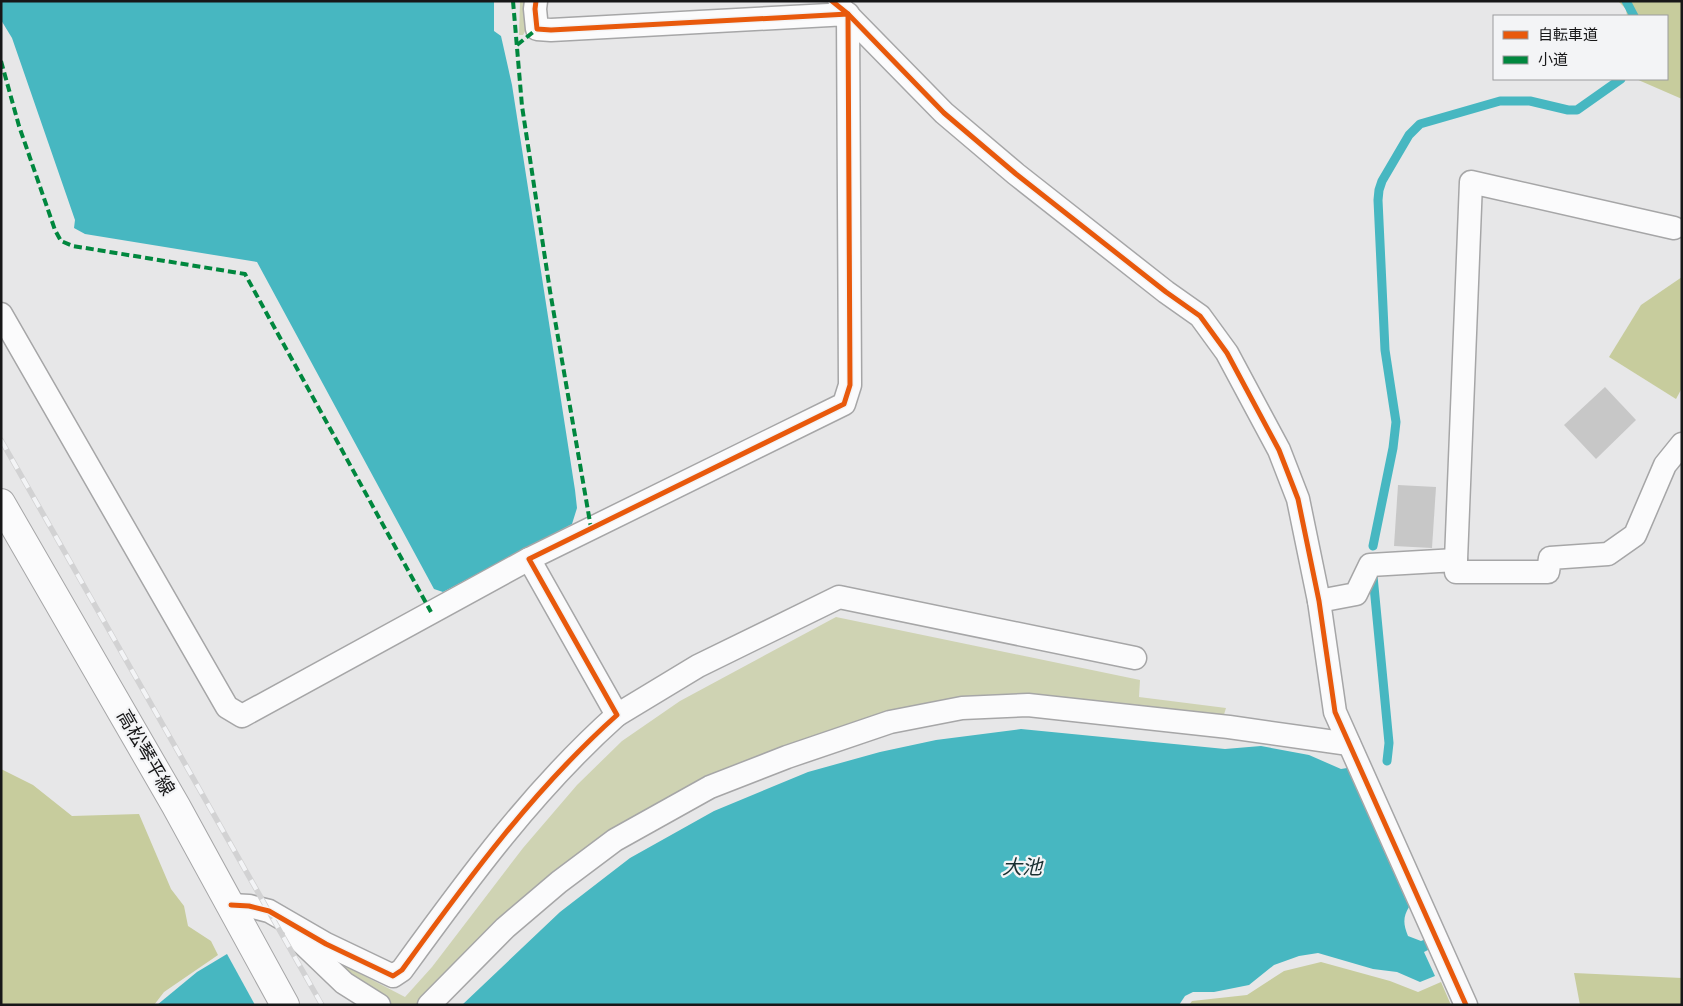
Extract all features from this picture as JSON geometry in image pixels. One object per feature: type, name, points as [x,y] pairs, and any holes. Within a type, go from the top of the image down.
[{"type":"main road","name":"高松琴平線","points":[[1,503],[176,806],[286,1005]]},
{"type":"street","points":[[536,1],[537,29],[551,30],[840,8],[944,113],[1024,180],[1166,292],[1200,316],[1227,353],[1278,450],[1298,499],[1319,601],[1335,712],[1466,1005]]},
{"type":"street","points":[[1,314],[227,707],[242,716],[529,559],[844,404],[850,385],[840,8]]},
{"type":"street","points":[[1674,228],[1471,182],[1456,572],[1548,572],[1550,558],[1608,554],[1635,535],[1665,465],[1682,444]]},
{"type":"street","points":[[529,559],[617,715]]},
{"type":"street","points":[[1319,601],[1356,594],[1370,565],[1456,560]]},
{"type":"street","points":[[230,905],[249,906],[269,911],[326,944],[393,976],[402,970],[517,818],[582,747],[617,715],[698,666],[839,597],[1135,658]]},
{"type":"street","points":[[429,1005],[505,928],[559,882],[615,840],[710,787],[787,757],[890,722],[962,708],[1028,705],[1229,727],[1349,744]]},
{"type":"street","points":[[269,911],[344,983],[379,1005]]},
{"type":"green space","points":[[520,1],[530,1],[527,28],[523,35],[519,35]]},
{"type":"green space","points":[[1618,1],[1682,1],[1682,99],[1638,80],[1668,80],[1668,15],[1627,15],[1626,9]]},
{"type":"green space","points":[[1682,277],[1682,388],[1676,399],[1609,357],[1641,305]]},
{"type":"green space","points":[[836,617],[1140,680],[1139,697],[1226,708],[1222,721],[997,697],[671,798],[419,1005],[392,1005],[332,959],[405,997],[432,967],[523,848],[577,785],[622,741],[680,701]]},
{"type":"green space","points":[[1,769],[33,785],[72,816],[139,814],[171,889],[184,906],[188,926],[211,941],[218,955],[164,992],[154,1005],[1,1005]]},
{"type":"green space","points":[[1321,962],[1390,981],[1418,992],[1441,982],[1451,1005],[1189,1005],[1192,1001],[1247,995],[1284,971]]},
{"type":"green space","points":[[1574,973],[1682,978],[1682,1005],[1580,1005]]},
{"type":"water","points":[[1,1],[494,1],[494,31],[501,36],[512,85],[575,490],[577,508],[572,524],[443,592],[434,589],[257,262],[85,234],[74,228],[75,220],[12,38],[1,20]]},
{"type":"water","name":"大池","points":[[1021,729],[1225,749],[1261,746],[1309,755],[1341,769],[1347,768],[1409,907],[1404,921],[1408,936],[1421,941],[1426,939],[1432,948],[1424,952],[1435,976],[1420,982],[1397,972],[1373,969],[1318,953],[1299,956],[1274,965],[1249,985],[1214,992],[1193,992],[1185,996],[1179,1005],[462,1005],[560,912],[630,858],[714,811],[808,772],[880,752],[936,740]]},
{"type":"water","points":[[227,954],[255,1005],[157,1005],[197,972]]},
{"type":"building","points":[[1605,387],[1636,420],[1596,459],[1564,425]]},
{"type":"building","points":[[1398,485],[1436,487],[1432,548],[1394,546]]},
{"type":"waterway","points":[[1626,1],[1633,15]]},
{"type":"waterway","points":[[1373,546],[1393,448],[1396,422],[1385,350],[1378,200],[1382,181],[1409,135],[1420,124],[1500,101],[1530,101],[1568,110],[1577,110],[1620,80]]},
{"type":"waterway","points":[[1373,576],[1389,743],[1387,761]]},
{"type":"railway","points":[[1,440],[322,1005]]},
{"type":"marked path","points":[[513,1],[522,106],[550,291],[591,528]]},
{"type":"marked path","points":[[517,45],[537,29]]},
{"type":"marked path","points":[[1,61],[19,126],[55,230],[61,241],[73,246],[245,274],[431,612]]},
{"type":"cycle path","points":[[231,905],[249,906],[269,911],[326,944],[393,976],[402,970],[477,869],[529,805],[586,744],[617,715],[529,559],[844,404],[850,385],[848,14],[551,30],[537,29],[536,1]]},
{"type":"cycle path","points":[[832,1],[848,14],[944,113],[1016,174],[1166,292],[1200,316],[1227,353],[1279,450],[1298,499],[1319,601],[1335,712],[1466,1005]]}]
